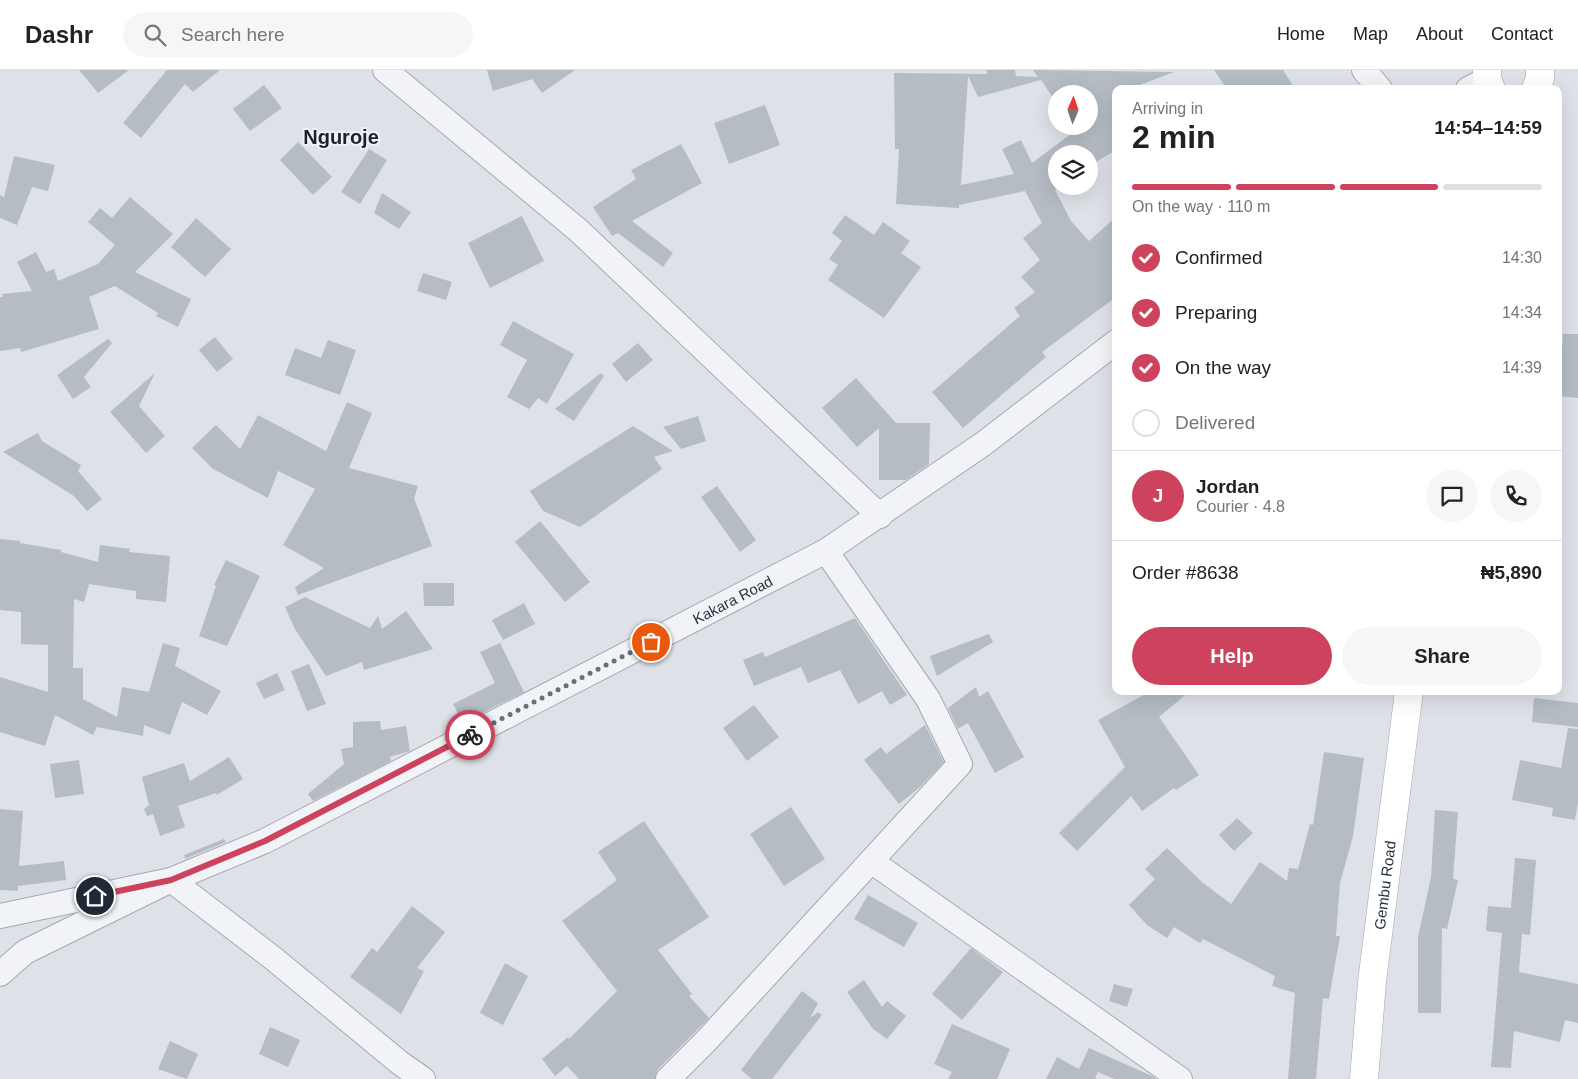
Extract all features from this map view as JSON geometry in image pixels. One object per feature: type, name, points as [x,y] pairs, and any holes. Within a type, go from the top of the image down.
[{"type":"main road","points":[[1537,85],[1540,70]]},
{"type":"main road","name":"Gembu Road","points":[[1364,1079],[1372,982],[1408,695]]},
{"type":"street","points":[[385,70],[578,230],[880,516]]},
{"type":"street","points":[[1364,70],[1377,85]]},
{"type":"street","name":"Kakara Road","points":[[0,974],[25,952],[171,880],[265,841],[826,551],[983,444],[1112,345]]},
{"type":"street","points":[[668,1079],[707,1040],[960,764],[928,699],[826,551]]},
{"type":"street","points":[[871,861],[1180,1079]]},
{"type":"street","points":[[0,916],[171,880],[274,959],[400,1063],[423,1079]]},
{"type":"building","points":[[79,70],[129,70],[98,93]]},
{"type":"building","points":[[167,70],[220,70],[193,92],[185,84],[141,138],[123,123]]},
{"type":"building","points":[[487,70],[575,70],[542,93],[532,79],[493,91]]},
{"type":"building","points":[[986,70],[1015,70],[1016,76],[1038,77],[1033,70],[1174,72],[1140,85],[1112,85],[1112,152],[1098,161],[1098,145],[1056,145],[1069,135],[1098,135],[1098,85],[1048,85],[1048,90],[1041,80],[978,97],[968,76],[961,185],[1014,174],[1002,149],[1021,140],[1032,163],[1048,151],[1048,195],[1058,195],[1071,221],[1089,241],[1112,221],[1112,300],[1042,352],[1046,357],[963,428],[932,392],[1020,316],[1014,308],[1035,292],[1021,277],[1040,260],[1023,238],[1042,223],[1025,191],[959,205],[959,208],[896,204],[899,149],[895,149],[894,73],[987,74]]},
{"type":"building","points":[[1214,70],[1283,70],[1292,85],[1224,85]]},
{"type":"building","points":[[264,85],[282,108],[250,131],[233,109]]},
{"type":"building","points":[[765,105],[780,145],[729,164],[714,123]]},
{"type":"building","points":[[298,142],[332,177],[313,195],[280,160]]},
{"type":"building","points":[[681,144],[702,183],[632,221],[673,253],[663,267],[618,233],[612,236],[593,207],[636,179],[631,170]]},
{"type":"building","points":[[369,149],[387,160],[360,204],[341,192]]},
{"type":"building","points":[[14,156],[55,165],[48,191],[32,187],[17,225],[0,218],[0,195],[4,197]]},
{"type":"building","points":[[382,193],[411,212],[399,229],[374,213]]},
{"type":"building","points":[[130,197],[173,234],[135,272],[191,299],[178,327],[156,316],[158,313],[115,286],[89,297],[99,329],[21,352],[20,348],[0,351],[0,297],[3,297],[2,294],[32,291],[17,262],[36,252],[46,272],[54,269],[58,281],[98,264],[115,245],[88,222],[100,208],[112,218]]},
{"type":"building","points":[[845,215],[874,235],[883,222],[910,241],[901,253],[921,267],[884,318],[828,280],[838,265],[829,259],[842,241],[832,233]]},
{"type":"building","points":[[522,216],[544,261],[490,288],[468,243]]},
{"type":"building","points":[[196,218],[231,249],[205,277],[171,247]]},
{"type":"building","points":[[423,273],[452,282],[446,300],[417,291]]},
{"type":"building","points":[[513,321],[574,354],[547,404],[538,398],[529,409],[507,397],[527,360],[500,345]]},
{"type":"building","points":[[1563,334],[1578,334],[1578,398],[1562,396]]},
{"type":"building","points":[[215,337],[233,359],[217,372],[199,350]]},
{"type":"building","points":[[108,339],[112,343],[84,377],[91,387],[73,399],[57,375]]},
{"type":"building","points":[[328,340],[356,350],[340,395],[285,375],[295,348],[321,358]]},
{"type":"building","points":[[638,343],[653,360],[626,382],[612,364]]},
{"type":"building","points":[[155,373],[139,406],[165,436],[146,453],[110,412]]},
{"type":"building","points":[[601,373],[604,376],[574,421],[555,409]]},
{"type":"building","points":[[856,378],[896,423],[930,423],[929,464],[906,480],[879,480],[879,428],[857,447],[822,408]]},
{"type":"building","points":[[347,402],[372,413],[349,468],[418,486],[414,498],[432,546],[298,595],[295,587],[324,568],[283,545],[315,489],[278,471],[268,498],[213,469],[192,448],[216,425],[240,449],[258,415],[326,451]]},
{"type":"building","points":[[698,416],[706,441],[681,449],[663,427]]},
{"type":"building","points":[[633,426],[673,451],[654,457],[662,469],[580,527],[543,511],[530,491]]},
{"type":"building","points":[[38,433],[42,441],[81,465],[78,471],[102,499],[87,511],[74,496],[3,452]]},
{"type":"building","points":[[717,486],[756,540],[740,552],[701,497]]},
{"type":"building","points":[[540,521],[590,582],[565,602],[515,542]]},
{"type":"building","points":[[0,539],[20,541],[20,543],[61,550],[61,552],[98,562],[100,545],[130,549],[129,552],[170,556],[166,602],[136,599],[136,591],[89,584],[84,602],[74,599],[73,668],[83,668],[83,699],[117,717],[122,687],[149,692],[163,643],[180,648],[175,666],[221,691],[207,715],[182,702],[170,735],[144,725],[143,736],[97,727],[93,735],[55,715],[45,746],[0,732],[0,677],[48,692],[48,645],[21,644],[21,612],[0,610]]},
{"type":"building","points":[[226,560],[260,576],[227,646],[199,636],[216,586],[214,585]]},
{"type":"building","points":[[423,583],[454,583],[454,606],[424,606]]},
{"type":"building","points":[[305,597],[370,628],[378,616],[382,629],[406,611],[433,649],[364,670],[362,662],[326,676],[295,629],[285,607]]},
{"type":"building","points":[[524,603],[535,624],[503,640],[492,620]]},
{"type":"building","points":[[855,618],[907,695],[890,705],[882,691],[858,704],[840,670],[808,683],[801,667],[754,686],[743,660],[763,652],[765,657]]},
{"type":"building","points":[[989,634],[993,642],[937,676],[930,656]]},
{"type":"building","points":[[500,643],[524,692],[463,723],[453,704],[495,683],[480,652]]},
{"type":"building","points":[[309,664],[326,704],[307,711],[291,671]]},
{"type":"building","points":[[277,673],[285,690],[264,699],[256,683]]},
{"type":"building","points":[[976,687],[979,697],[988,691],[1024,757],[995,773],[968,723],[958,729],[948,708]]},
{"type":"building","points":[[1144,695],[1185,695],[1159,717],[1199,775],[1176,790],[1174,788],[1142,811],[1131,796],[1077,851],[1059,833],[1125,767],[1098,720]]},
{"type":"building","points":[[1534,698],[1578,703],[1578,727],[1532,722]]},
{"type":"building","points":[[754,705],[779,737],[747,761],[723,728]]},
{"type":"building","points":[[380,721],[381,730],[406,726],[410,751],[390,757],[391,761],[313,801],[308,794],[344,764],[341,749],[353,747],[353,722]]},
{"type":"building","points":[[925,725],[944,762],[920,787],[899,804],[864,760],[881,747],[886,754]]},
{"type":"building","points":[[1568,728],[1578,729],[1578,802],[1575,820],[1552,816],[1553,808],[1512,800],[1520,760],[1561,768]]},
{"type":"building","points":[[1324,752],[1364,758],[1353,836],[1340,883],[1336,936],[1340,936],[1329,999],[1323,998],[1316,1079],[1288,1079],[1295,993],[1272,986],[1275,976],[1203,939],[1200,943],[1174,927],[1167,938],[1147,925],[1129,905],[1155,879],[1145,869],[1167,848],[1202,882],[1231,904],[1260,862],[1287,881],[1289,868],[1298,869],[1310,824],[1313,825]]},
{"type":"building","points":[[229,757],[243,779],[217,795],[216,793],[178,806],[185,827],[160,836],[153,814],[147,816],[144,809],[149,805],[142,777],[184,763],[190,781]]},
{"type":"building","points":[[79,760],[84,794],[55,798],[50,764]]},
{"type":"building","points":[[791,807],[825,859],[784,886],[750,834]]},
{"type":"building","points":[[0,809],[23,811],[19,866],[64,861],[66,880],[18,886],[18,891],[0,890]]},
{"type":"building","points":[[1435,810],[1458,812],[1453,879],[1458,880],[1447,929],[1442,928],[1441,1013],[1418,1013],[1418,937],[1431,877]]},
{"type":"building","points":[[1237,818],[1253,833],[1234,851],[1219,835]]},
{"type":"building","points":[[644,821],[709,917],[658,950],[692,994],[689,996],[709,1018],[658,1069],[655,1079],[579,1079],[567,1066],[555,1076],[542,1059],[568,1037],[569,1039],[617,991],[562,921],[617,880],[598,852]]},
{"type":"building","points":[[224,839],[226,842],[185,859],[184,855]]},
{"type":"building","points":[[1515,858],[1536,860],[1530,935],[1522,934],[1519,972],[1578,984],[1578,1023],[1565,1020],[1560,1042],[1514,1031],[1511,1068],[1491,1067],[1502,933],[1486,931],[1488,906],[1511,908]]},
{"type":"building","points":[[868,895],[918,923],[904,947],[854,919]]},
{"type":"building","points":[[412,906],[445,932],[417,968],[424,971],[401,1014],[350,977],[372,948],[377,952]]},
{"type":"building","points":[[971,948],[1003,972],[962,1020],[932,994]]},
{"type":"building","points":[[505,963],[528,976],[503,1025],[480,1013]]},
{"type":"building","points":[[864,980],[882,1007],[887,1001],[906,1016],[887,1039],[873,1029],[847,992]]},
{"type":"building","points":[[1114,984],[1133,989],[1127,1007],[1109,1001]]},
{"type":"building","points":[[802,991],[818,1003],[810,1018],[818,1012],[822,1015],[772,1079],[752,1079],[741,1070]]},
{"type":"building","points":[[952,1024],[1010,1049],[997,1079],[948,1079],[952,1072],[934,1064]]},
{"type":"building","points":[[270,1027],[300,1040],[288,1067],[259,1054]]},
{"type":"building","points":[[170,1041],[198,1054],[187,1079],[158,1069]]},
{"type":"building","points":[[1089,1048],[1156,1079],[1114,1079],[1098,1072],[1095,1078],[1098,1079],[1046,1079],[1057,1057],[1079,1069]]},
{"type":"way so far","points":[[470,735],[651,642]]},
{"type":"district","name":"Nguroje","points":[[341,137]]},
{"type":"route","points":[[95,896],[171,880],[265,841],[470,735]]}]
